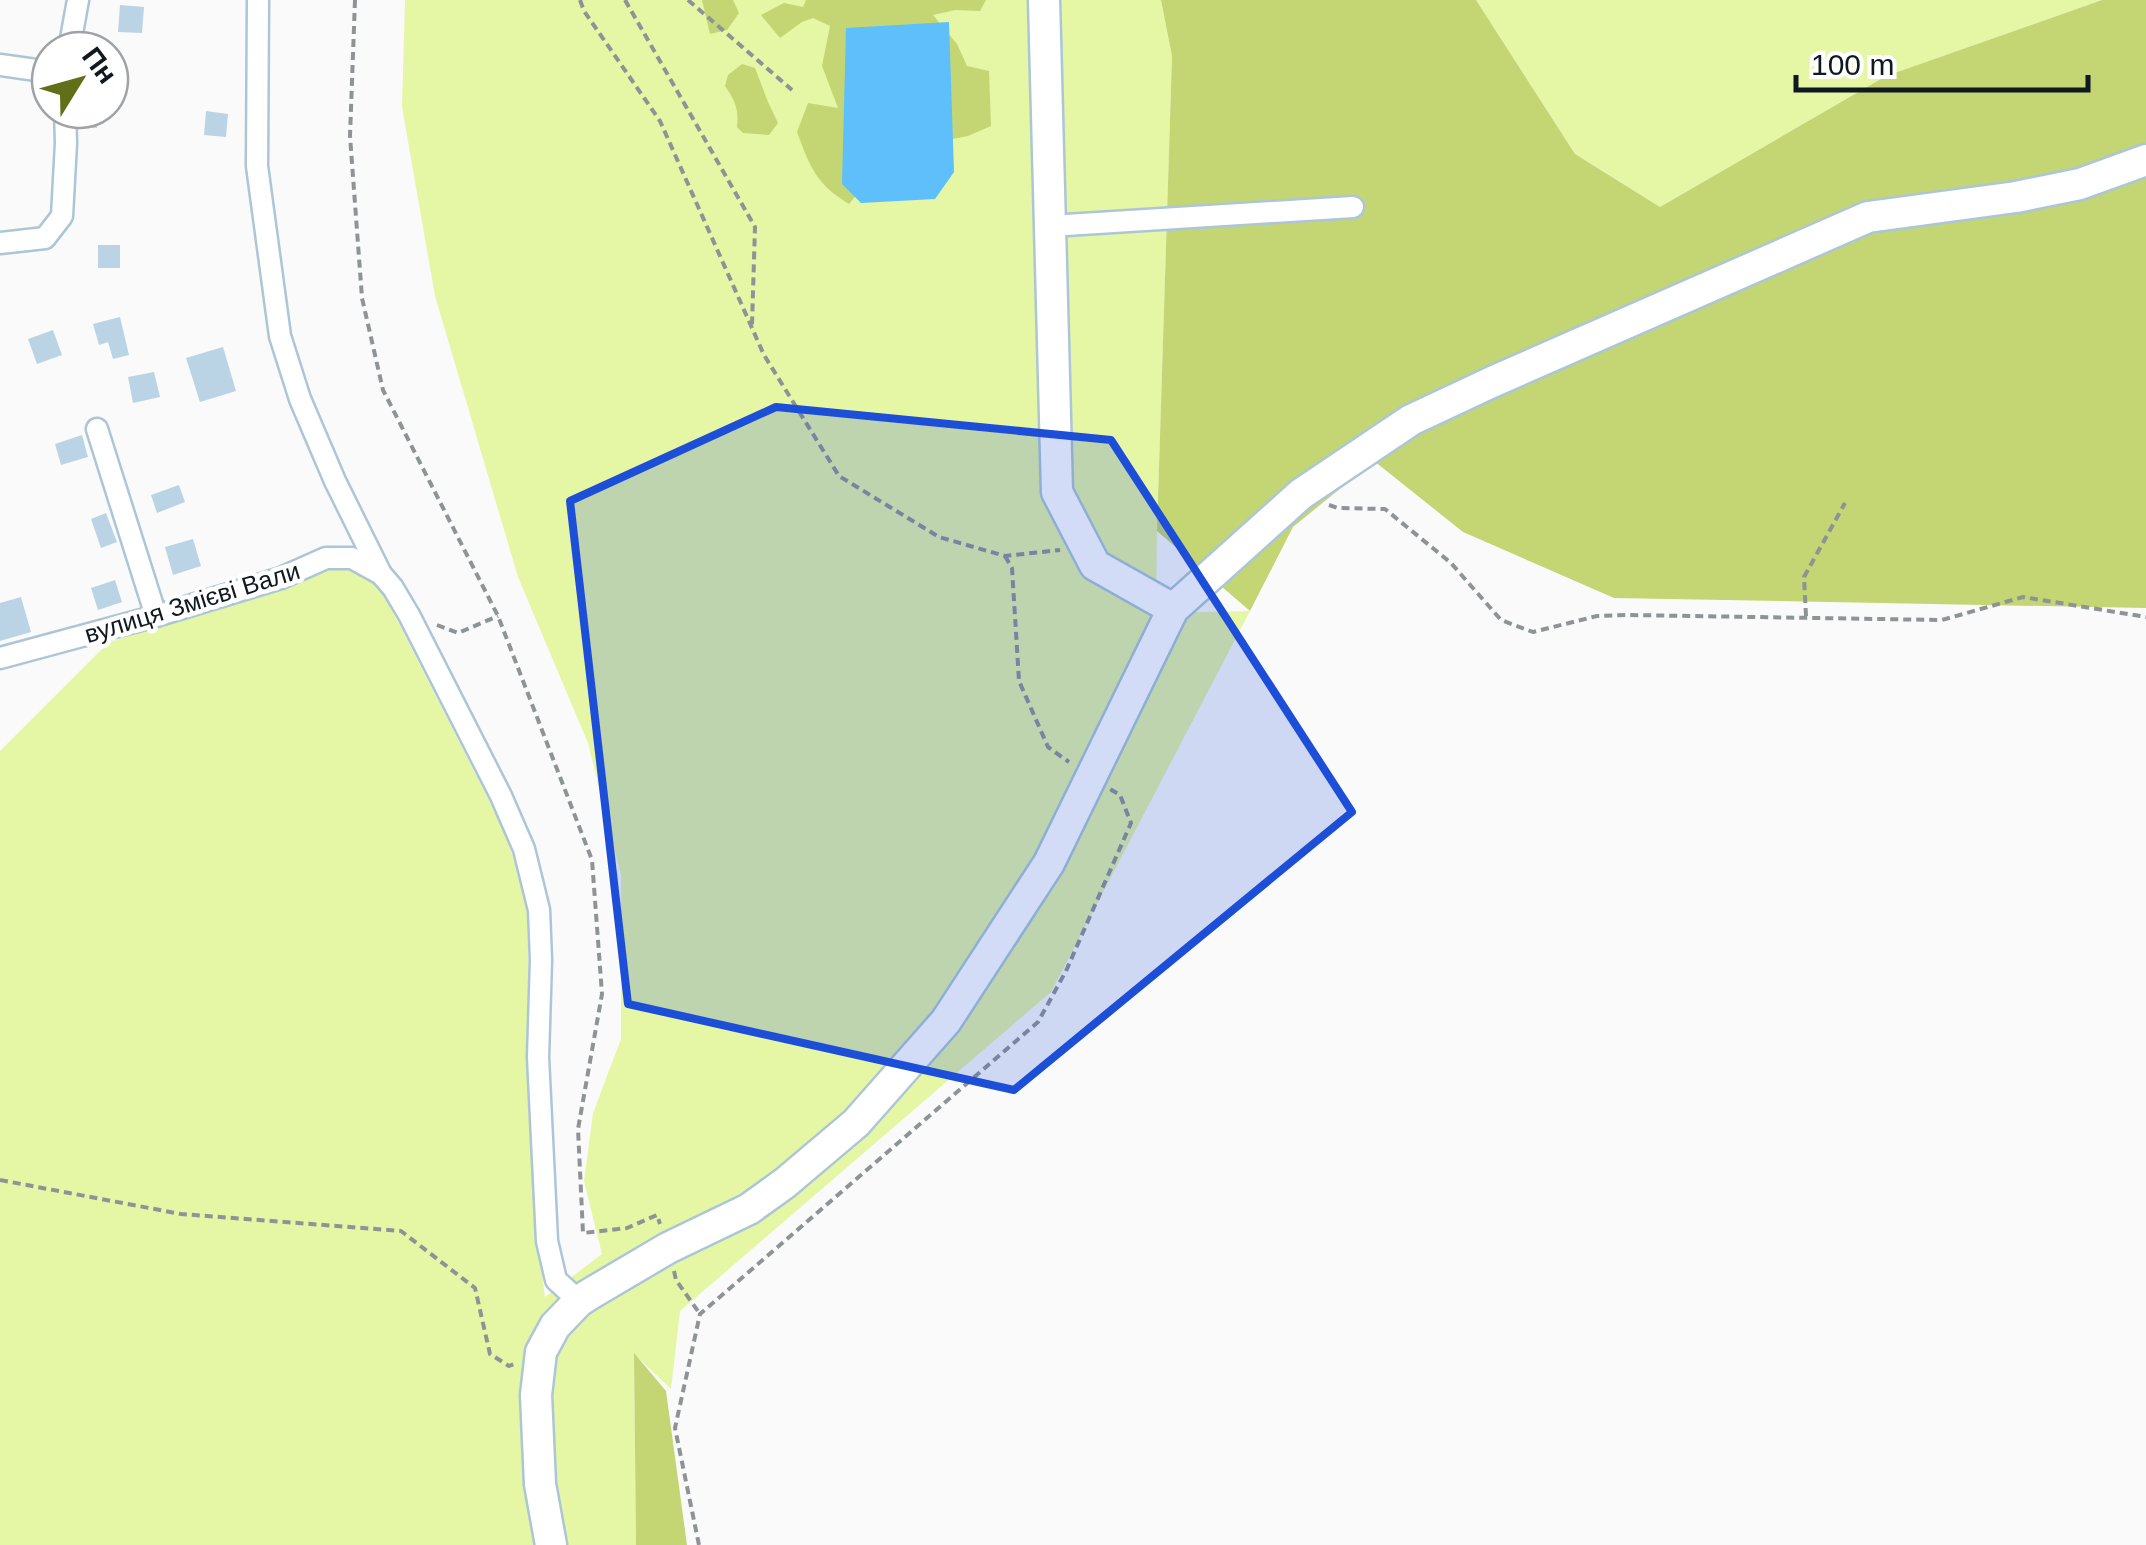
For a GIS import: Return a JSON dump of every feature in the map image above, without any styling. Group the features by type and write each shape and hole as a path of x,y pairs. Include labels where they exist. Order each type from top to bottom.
{"street":[{"path":"73,30 78,0"},
{"path":"258,0 257,166 280,336 300,399 334,481 381,574 408,615 524,848 539,910 538,1057 547,1241 556,1280 579,1301"},
{"path":"1044,0 1056,492 1095,565 1173,608"},
{"path":"0,65 30,69"},
{"path":"0,244 45,238 62,216 66,130"},
{"path":"551,1545 540,1484 536,1395 541,1352 555,1326 579,1301 668,1248 749,1209 785,1184 856,1123 946,1021 1050,863 1173,608 1301,494 1411,420 1868,218 2016,198 2080,184 2146,160"},
{"path":"1050,226 1353,207"},
{"path":"98,429 156,616"},
{"name":"вулиця Змієві Вали","path":"0,658 281,578 326,558 352,558 381,574"}],"path":[{"path":"355,0 350,136 362,298 383,390 498,616 592,860 602,994 578,1129 583,1234 626,1228 657,1215 676,1280 700,1314"},
{"path":"580,0 660,121 764,355 838,476 939,537 1005,556 1084,545"},
{"path":"625,0 755,227 752,328"},
{"path":"688,0 792,90"},
{"path":"1301,494 1338,508 1385,509 1451,563 1500,620 1533,632 1597,616 1942,620 2024,597 2146,617"},
{"path":"1806,616 1804,577 1844,503"},
{"path":"408,615 458,633 498,616"},
{"path":"0,1180 181,1214 402,1231 475,1288 490,1354 510,1366 541,1352"}],"highlighted area":[{"path":"776,407 1111,440 1352,812 1014,1090 628,1004 570,501"}],"green space":[{"path":"405,0 1161,0 1172,56 1156,613 1250,611 1051,992 680,1311 671,1389 634,1354 636,1545 0,1545 0,751 108,643 339,567 374,575 500,822 526,891 534,1216 545,1297 602,1254 584,1181 593,1113 621,1039 621,875 588,743 518,577 435,296 402,107"},
{"path":"702,0 733,0 739,13 727,30 710,34"},
{"path":"806,0 986,0 980,11 955,10 933,15 957,44 967,66 989,71 991,126 968,136 937,142 874,174 849,204 838,197 816,174 797,132 808,103 838,108 822,66 830,26 813,18 780,38 761,15 784,3 803,7"},
{"path":"1161,0 1476,0 1575,154 1660,207 1886,76 2102,0 2146,0 2146,608 1614,598 1463,532 1374,461 1293,527 1250,611 1157,531 1172,56"},
{"path":"1476,0 2102,0 1886,76 1660,207 1575,154"},
{"path":"742,64 755,68 778,123 769,135 743,133 737,127 736,105 725,86 728,75"},
{"path":"634,1353 666,1391 687,1545 636,1545"}],"water":[{"path":"949,22 954,172 935,199 861,203 842,184 846,28"}],"building":[{"path":"120,5 144,7 142,33 118,30"},
{"path":"206,111 228,114 226,137 204,135"},
{"path":"98,245 120,245 120,268 98,268"},
{"path":"120,317 129,355 113,359 108,342 99,345 93,324"},
{"path":"53,330 62,355 37,364 28,339"},
{"path":"223,347 236,391 200,402 186,358"},
{"path":"154,372 160,397 133,403 128,377"},
{"path":"82,435 88,457 61,465 55,444"},
{"path":"179,485 185,502 157,513 151,495"},
{"path":"106,513 117,542 101,548 91,519"},
{"path":"193,539 201,566 173,575 165,547"},
{"path":"115,580 122,602 98,610 91,588"},
{"path":"21,597 31,632 0,641 0,603"}]}
